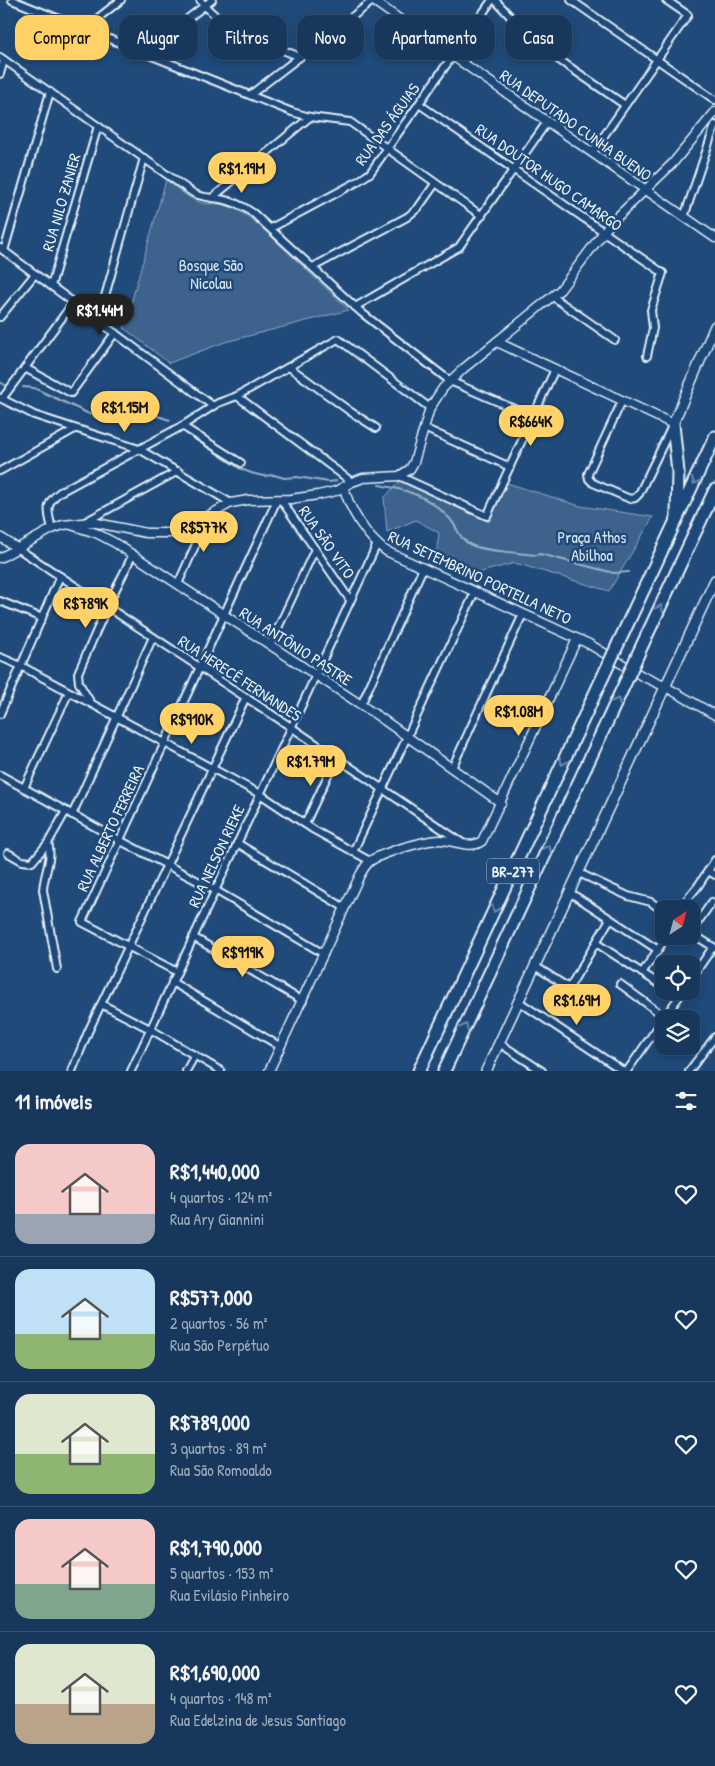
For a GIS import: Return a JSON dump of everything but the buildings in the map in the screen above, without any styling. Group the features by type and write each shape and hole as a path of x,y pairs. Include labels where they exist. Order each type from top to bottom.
{"highway":[{"path":"672,424 678,483 676,521"},
{"name":"BR-277","path":"419,1071 715,437"},
{"name":"BR-277","path":"444,1071 715,490"}],"main road":[{"path":"672,424 715,326"},
{"path":"486,1071 715,580"}],"street":[{"path":"12,0 49,15"},
{"path":"26,6 33,0"},
{"path":"102,15 121,0"},
{"path":"188,15 202,3 212,0"},
{"path":"354,15 373,0"},
{"name":"RUA DEPUTADO CUNHA BUENO","path":"373,0 394,15"},
{"path":"493,0 549,53 625,105"},
{"name":"RUA DAS ÁGUIAS","path":"482,15 493,0"},
{"path":"571,0 715,100"},
{"path":"592,153 688,15 666,0"},
{"path":"202,3 217,18 233,28 297,56"},
{"path":"0,74 2,58 197,195 228,200 244,206 271,228 355,307 450,381 532,417"},
{"path":"250,95 297,59"},
{"path":"163,60 292,112 310,117 350,122 482,216"},
{"name":"RUA DAS ÁGUIAS","path":"271,228 364,178 375,167 449,60"},
{"name":"RUA DEPUTADO CUNHA BUENO","path":"458,60 715,238"},
{"path":"50,92 2,250 213,406"},
{"name":"RUA DOUTOR HUGO CAMARGO","path":"419,104 663,273 651,310 653,328 647,356"},
{"path":"399,476 410,469 414,462 430,408 450,381 553,297 572,276 614,219 673,162 715,112"},
{"path":"212,198 310,117"},
{"path":"355,307 455,251 462,244 548,122"},
{"path":"684,217 715,125"},
{"name":"RUA NILO ZANIER","path":"51,286 98,126"},
{"path":"98,321 144,158"},
{"path":"313,267 406,217 418,208 435,184"},
{"path":"0,317 35,274"},
{"path":"553,297 615,340"},
{"path":"73,302 1,399 26,412 139,448 231,503"},
{"path":"25,368 71,393 114,333"},
{"path":"52,529 48,506 54,497 67,488 182,426 213,406 237,396 338,339 430,408"},
{"path":"497,342 672,424 638,494 635,498 630,499 593,483 589,480 588,474 622,401"},
{"path":"289,367 376,428"},
{"path":"0,558 52,529 69,524 85,522 146,533 164,534 186,528 231,503 318,495 344,487 363,478 399,476 488,516 554,369"},
{"path":"237,396 352,482"},
{"path":"182,426 241,463"},
{"path":"424,428 510,466"},
{"path":"0,471 75,429"},
{"path":"85,522 178,471"},
{"name":"RUA SETEMBRINO PORTELLA NETO","path":"344,487 346,497 353,511 377,544 391,554 596,647 650,681 666,687 715,716"},
{"name":"RUA SÃO VITO","path":"279,500 350,600"},
{"name":"RUA ALBERTO FERREIRA","path":"128,946 82,922 199,667 279,500"},
{"path":"178,584 210,514"},
{"name":"RUA ANTÔNIO PASTRE","path":"69,524 96,533 133,554 360,704 501,803"},
{"name":"RUA HERECÊ FERNANDES","path":"0,537 246,697 464,844"},
{"name":"RUA NELSON RIEKE","path":"130,1071 377,544"},
{"path":"270,645 315,549"},
{"path":"92,704 79,683 78,673 133,554"},
{"path":"360,704 423,568"},
{"path":"0,714 60,576"},
{"path":"353,852 475,592"},
{"path":"0,601 42,618"},
{"path":"452,768 523,614"},
{"path":"8,853 22,861 32,862 69,813 117,717 153,638"},
{"path":"269,1071 360,875 370,861 430,842 443,840 475,845 482,841 577,638"},
{"path":"0,657 21,666 260,794 305,824 370,861"},
{"path":"24,788 69,692"},
{"path":"72,1071 101,1004 246,697"},
{"path":"305,824 336,758"},
{"path":"0,775 215,890 324,954"},
{"path":"237,842 345,908"},
{"path":"48,843 50,856 44,877 43,890 56,969"},
{"path":"686,900 715,860"},
{"path":"708,871 715,875"},
{"path":"579,872 625,895 650,902 655,906"},
{"path":"569,892 658,950"},
{"path":"700,919 712,902"},
{"path":"568,988 610,918"},
{"path":"193,937 303,1001"},
{"path":"700,938 714,947 700,966"},
{"path":"596,943 655,981"},
{"path":"642,973 661,945"},
{"path":"128,946 177,972"},
{"path":"534,966 600,1008"},
{"path":"172,982 281,1047"},
{"path":"620,984 655,1010"},
{"path":"518,1001 623,1071"},
{"path":"101,1004 150,1028 221,1071"},
{"path":"627,1071 655,1031"},
{"path":"689,1071 715,1037"},
{"path":"499,1043 542,1071"},
{"path":"186,1071 195,1055"}],"green space":[{"name":"Bosque São Nicolau","path":"166,180 195,200 230,207 249,217 349,310 225,342 169,363 124,328"},
{"name":"Praça Athos Abilhoa","path":"400,481 489,522 507,483 580,506 653,517 609,591 515,563 470,575 436,556 439,533 416,520 387,532 384,498"}],"waterway":[{"path":"0,382 5,385"},
{"path":"23,387 34,388 102,420 123,410 135,410 170,420"},
{"path":"187,434 239,468 251,473 284,478 297,477 329,482 336,481"},
{"path":"379,485 399,489 426,499 453,522 461,537 471,545 502,552 540,554 614,573 629,572"}]}
